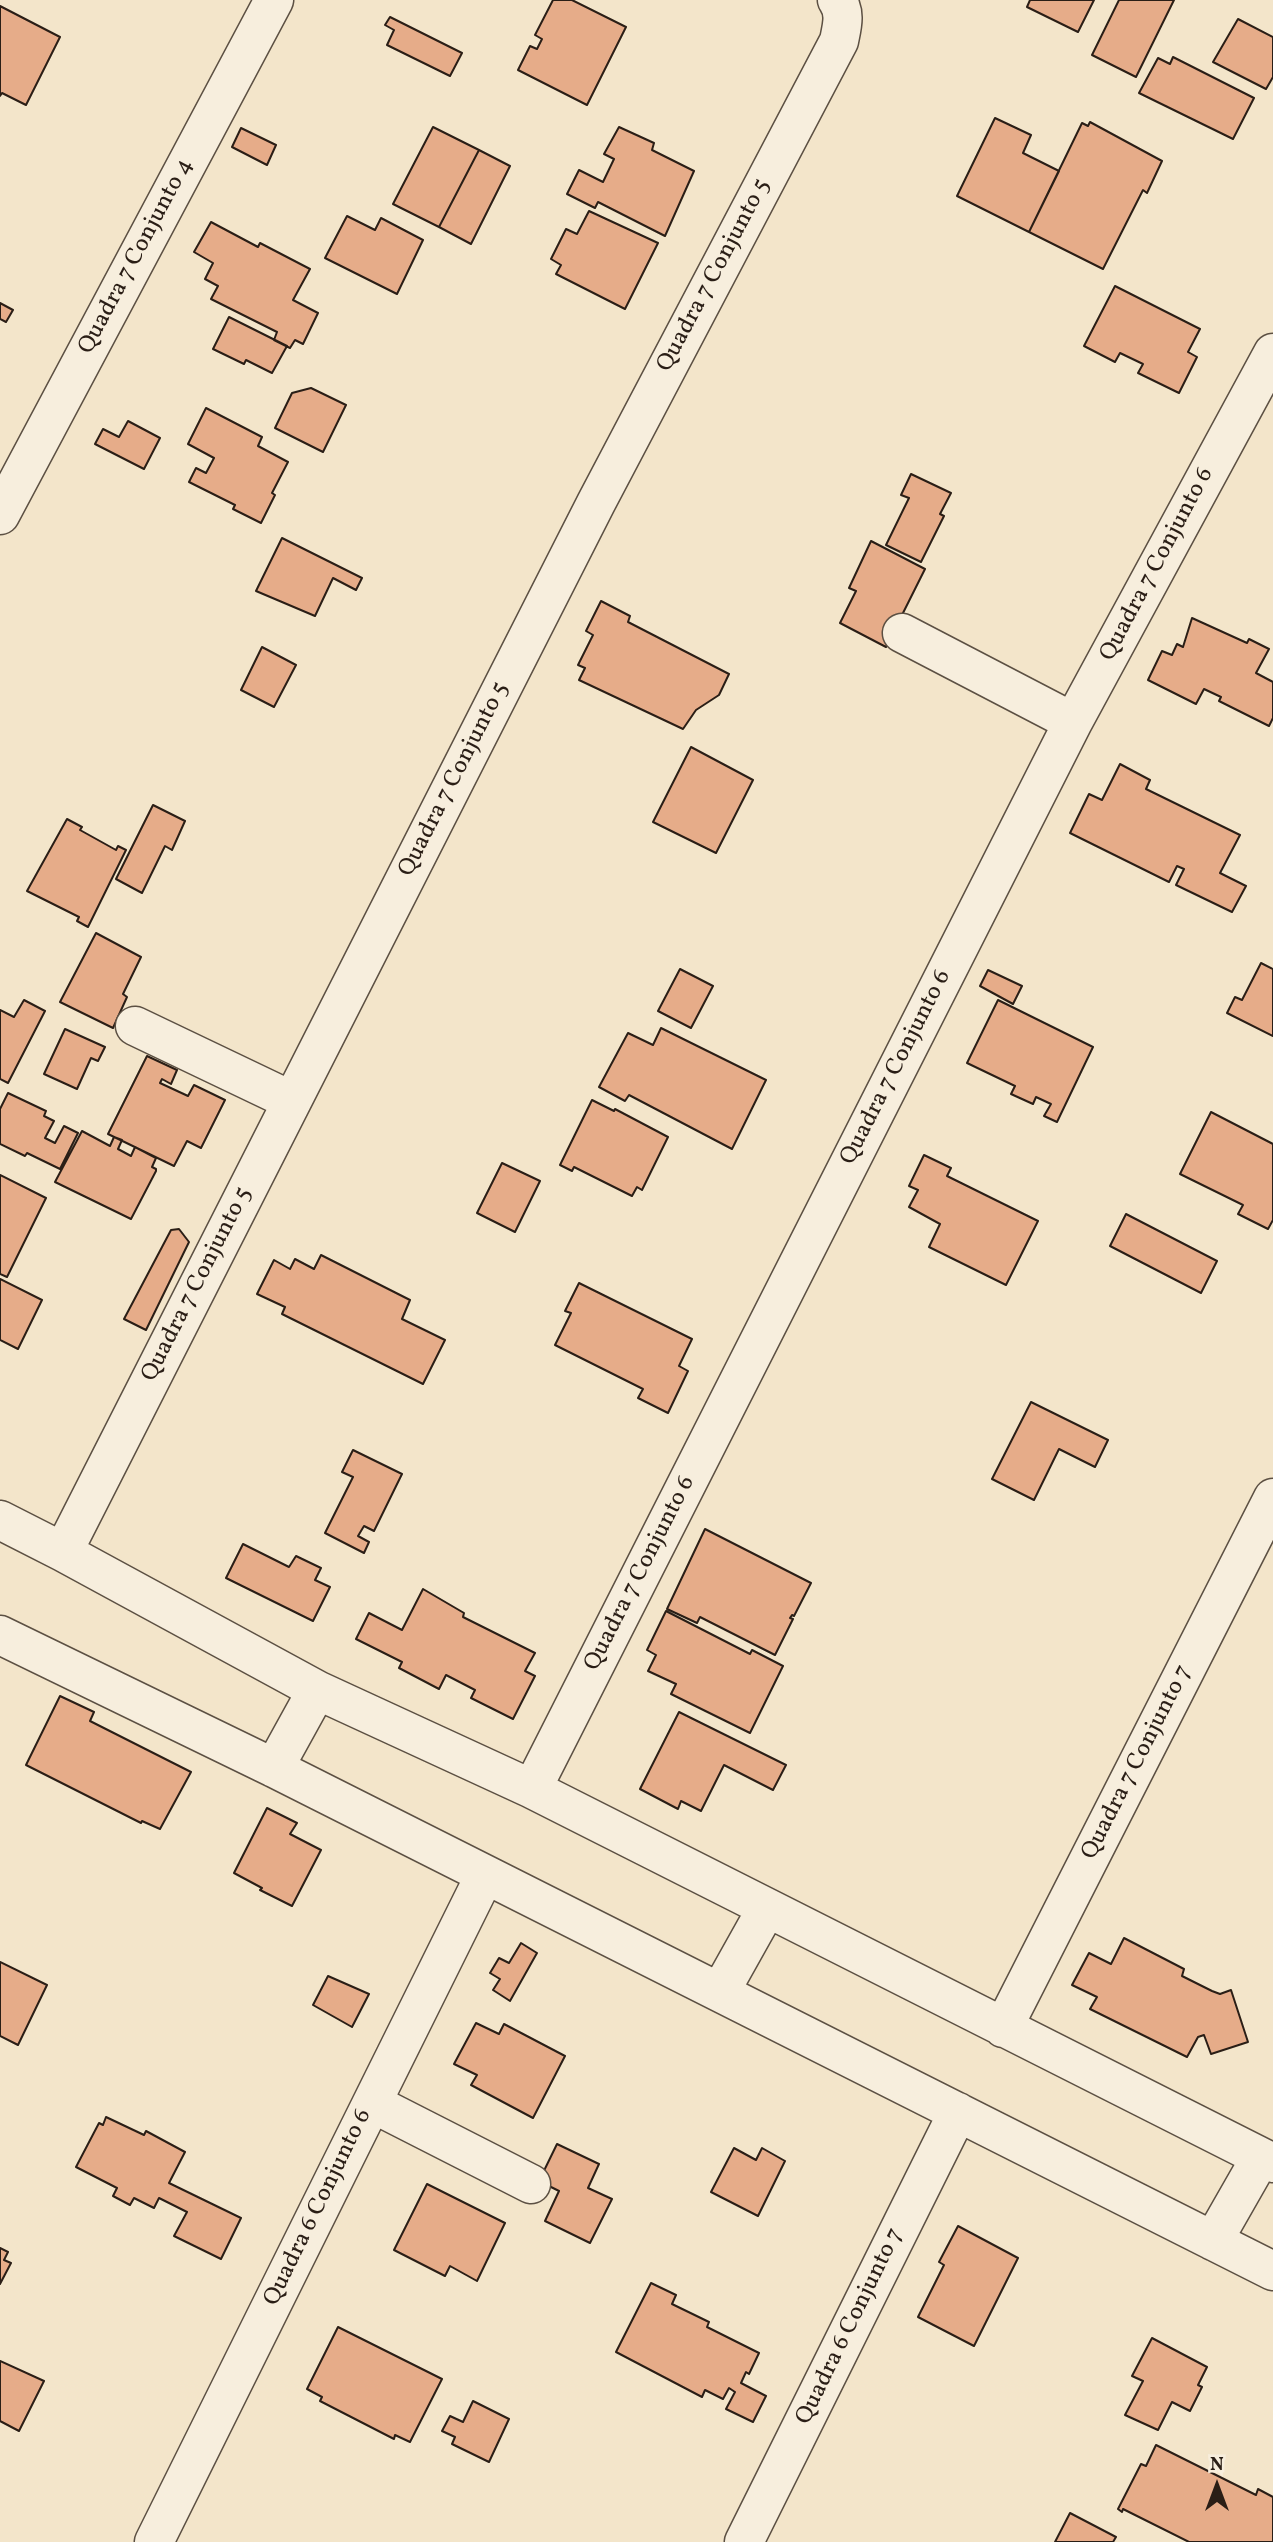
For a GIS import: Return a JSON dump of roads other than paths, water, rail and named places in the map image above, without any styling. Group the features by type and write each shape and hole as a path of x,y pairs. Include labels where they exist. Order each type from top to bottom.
{"street":[{"name":"Quadra 7 Conjunto 4","path":"0,515 274,0"},
{"name":"Quadra 7 Conjunto 5","path":"63,1552 596,503 839,41 842,24 839,4"},
{"name":"Quadra 7 Conjunto 6","path":"532,1789 1073,722 1273,353"},
{"path":"902,633 1073,722"},
{"path":"135,1026 292,1101"},
{"name":"Quadra 7 Conjunto 7","path":"1003,2028 1273,1498"},
{"path":"0,1520 317,1690 532,1789 1267,2160 1213,2241"},
{"path":"4,1648 274,1768 1273,2271"},
{"path":"274,1768 317,1690"},
{"name":"Quadra 6 Conjunto 6","path":"154,2542 485,1875"},
{"path":"720,1992 767,1908"},
{"path":"372,2103 531,2184"},
{"name":"Quadra 6 Conjunto 7","path":"744,2542 958,2112"}]}
